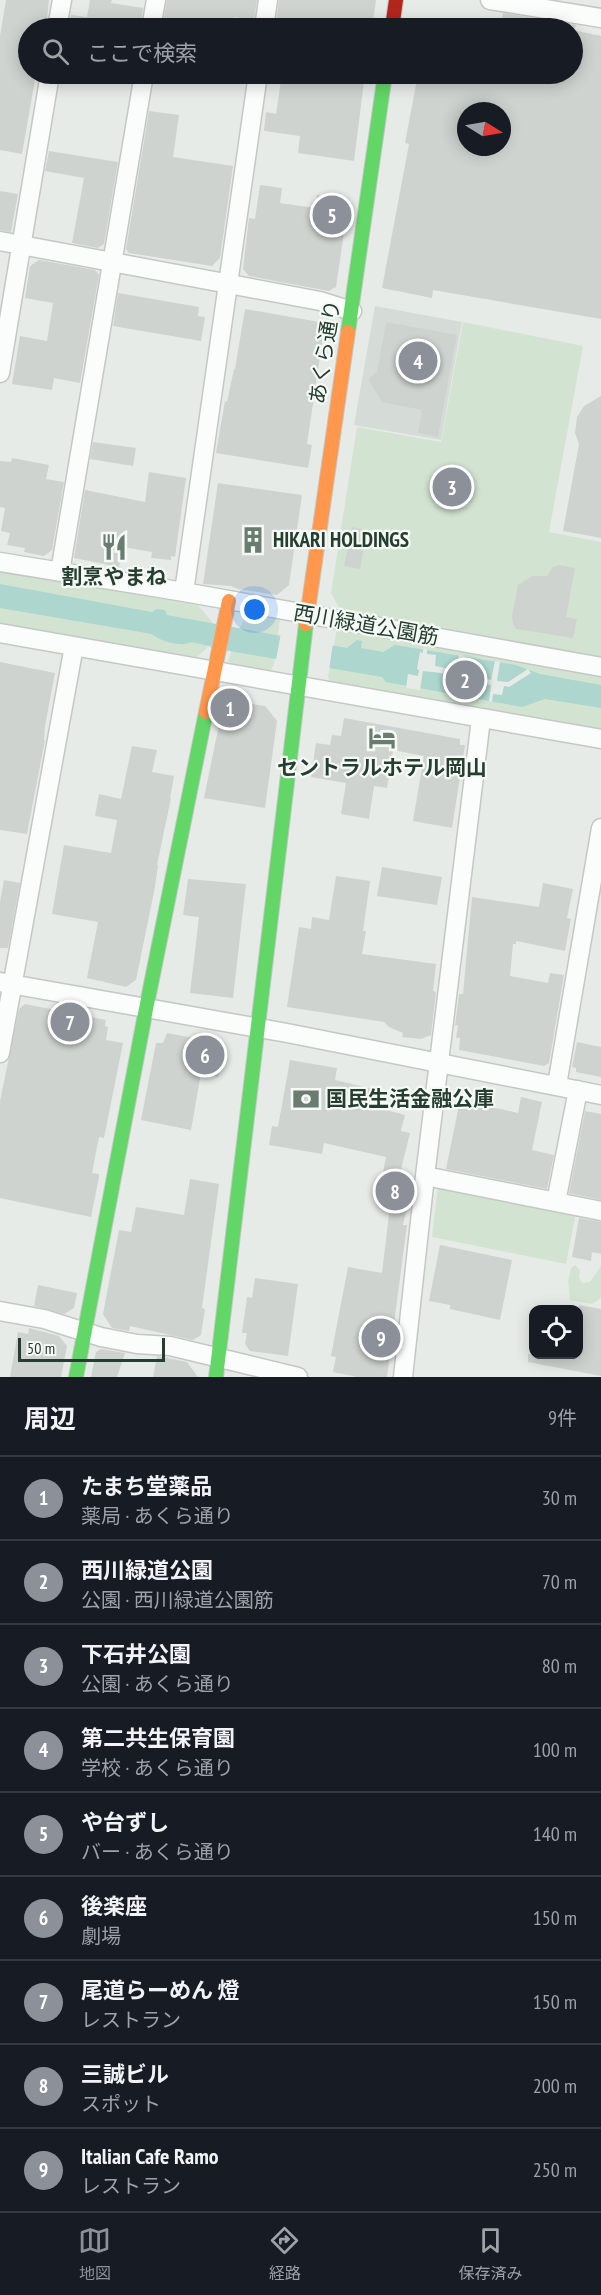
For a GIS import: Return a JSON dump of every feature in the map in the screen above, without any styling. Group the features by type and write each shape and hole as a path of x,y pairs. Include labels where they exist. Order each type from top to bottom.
{"street":[{"path":"59,18 62,0"},
{"path":"153,18 156,0"},
{"path":"265,18 268,0"},
{"path":"393,18 396,0"},
{"path":"490,0 601,18"},
{"path":"0,373 48,84"},
{"path":"60,572 142,84"},
{"path":"184,592 257,84"},
{"name":"あくら通り","path":"216,1377 308,614 385,84"},
{"path":"0,241 320,300 352,311"},
{"name":"西川緑道公園筋","path":"0,562 184,592 601,667"},
{"path":"76,1377 146,1009 228,601"},
{"path":"0,633 601,739"},
{"path":"0,1053 7,984 74,646"},
{"path":"403,1377 438,1064 482,719"},
{"path":"557,1085 601,828"},
{"path":"7,984 258,1028 601,1095"},
{"path":"556,1202 578,1090"},
{"path":"425,1176 601,1211"},
{"path":"0,1311 137,1344 170,1346 298,1377"}],"shaded area":[{"path":"375,306 462,322 441,440 354,425"}],"green space":[{"path":"463,322 583,346 549,532 601,542 601,657 341,611 331,593 357,427 441,442"},
{"path":"0,570 198,605 212,622 207,648 196,658 0,623"},
{"path":"248,614 280,619 274,663 270,673 233,666 228,661 239,629"},
{"path":"337,628 601,675 601,730 330,683 328,676"},
{"path":"438,1185 576,1212 566,1264 432,1237"},
{"path":"575,1265 580,1270 579,1277 582,1283 590,1282 601,1266 601,1298 592,1304 570,1300 568,1280 571,1268"}],"water":[{"path":"0,584 152,612 157,609 165,610 167,615 347,648 357,640 362,641 361,648 383,652 395,645 516,665 540,674 601,685 601,708 545,699 522,707 386,682 382,677 229,651 192,642 171,643 152,634 0,608"}],"pier":[{"path":"281,633 333,643 329,670 276,660"},
{"path":"423,648 427,649 427,654 436,655 435,666 450,669 451,664 457,664 459,655 465,656 463,665 468,666 467,675 491,680 495,661 500,662 497,681 508,682 528,669 531,673 509,687 504,686 502,695 493,694 492,702 489,701 491,685 471,681 469,693 458,691 457,696 452,695 455,680 448,678 449,674 423,671 420,690 406,688 408,674 418,676 420,652 423,653"}],"building":[{"path":"6,0 49,0 47,18 18,18 18,84 34,84 22,154 0,150 0,36"},
{"path":"90,0 112,0 111,3 143,8 142,18 70,18 71,15 87,17"},
{"path":"167,0 257,0 254,18 164,18"},
{"path":"279,0 376,0 373,18 277,18"},
{"path":"503,13 533,18 502,18"},
{"path":"583,32 601,36 601,319 433,290 432,298 382,288 409,144 405,143 416,84 583,84"},
{"path":"280,84 364,84 354,161 298,153 300,136 264,131 266,112 276,114"},
{"path":"149,111 179,115 173,157 233,166 220,258 212,266 129,253 126,249"},
{"path":"49,151 118,162 104,244 98,248 72,243 84,178 45,171"},
{"path":"260,185 282,188 280,203 315,208 317,195 349,199 336,287 329,291 249,276 243,269 249,218 255,219"},
{"path":"0,191 18,194 11,232 0,230"},
{"path":"39,260 95,270 99,275 80,383 54,378 52,390 12,384 20,336 47,341 53,303 25,298 30,266"},
{"path":"118,293 199,307 198,316 205,317 201,341 113,326"},
{"path":"245,309 325,323 307,444 312,445 308,468 216,453 225,401 227,402 235,369"},
{"path":"386,322 457,335 438,437 418,433 422,410 382,402 368,379 377,372"},
{"path":"601,396 601,538 563,531 579,444 575,433 577,417 584,406"},
{"path":"93,442 136,448 133,466 90,459"},
{"path":"12,458 49,465 46,479 64,482 52,550 44,556 24,552 25,548 7,545 10,533 1,531 5,508 0,507 0,461 11,462"},
{"path":"149,472 186,478 175,557 171,556 171,560 151,558 152,552 123,547 119,567 74,558 85,490 145,502"},
{"name":"HIKARI HOLDINGS","path":"218,483 302,495 289,585 277,595 231,586 203,584"},
{"path":"352,527 367,530 360,569 344,566"},
{"path":"560,565 575,568 566,617 577,619 573,638 516,629 512,616 518,585 532,576 547,576 553,567"},
{"path":"0,662 55,673 27,834 0,830"},
{"path":"229,696 241,698 240,702 265,706 277,721 265,808 204,798 224,700"},
{"path":"344,718 460,739 460,745 465,745 452,828 413,821 424,756 393,750 387,788 374,786 369,819 341,814 346,783 311,777 316,743 330,745 332,735 341,736"},
{"path":"132,746 157,750 152,772 174,776 136,980 126,987 87,978 98,922 52,914 64,845 111,853 117,820 95,816 99,794 121,799"},
{"path":"382,867 442,877 437,905 377,896"},
{"path":"336,876 370,881 362,954 436,964 433,991 436,992 431,1035 421,1039 402,1037 403,1033 389,1027 384,1022 287,1007 299,927 311,929 312,917 329,920"},
{"path":"188,879 246,884 233,998 190,993 199,917 183,915"},
{"path":"4,880 20,883 8,948 0,948 0,902"},
{"path":"543,883 573,889 567,918 571,919 565,951 516,941 516,944 513,944 510,976 548,983 550,973 564,975 549,1063 544,1066 459,1050 460,1038 456,1038 458,1025 455,1026 459,994 463,994 472,897 539,907"},
{"path":"25,1004 106,1020 105,1026 108,1027 106,1040 123,1043 104,1138 99,1137 92,1173 99,1174 99,1177 91,1217 0,1198 0,1101 19,1009"},
{"path":"167,1033 225,1044 218,1077 201,1073 191,1130 141,1120 156,1043 163,1043"},
{"path":"577,1042 601,1047 601,1077 576,1072 576,1068 572,1067"},
{"path":"290,1060 337,1068 335,1080 390,1093 386,1110 405,1115 401,1131 410,1133 399,1177 413,1179 403,1225 407,1225 387,1377 357,1377 333,1372 336,1357 331,1356 348,1267 382,1273 390,1206 377,1204 386,1157 324,1143 322,1154 269,1145 272,1126 278,1127"},
{"path":"521,1097 542,1102 532,1150 554,1155 547,1189 446,1169 460,1100 518,1113"},
{"path":"585,1111 601,1114 601,1200 569,1193"},
{"path":"190,1179 219,1184 202,1308 205,1309 201,1335 193,1340 130,1326 129,1331 112,1328 103,1314 119,1230 131,1232 136,1207 184,1215"},
{"path":"579,1218 601,1222 601,1254 592,1252 591,1261 572,1257"},
{"path":"440,1245 512,1260 500,1320 450,1309 450,1305 429,1301"},
{"path":"255,1278 298,1284 288,1356 250,1351 245,1344 247,1333 242,1333 247,1297 252,1298"},
{"path":"38,1285 77,1293 74,1308 64,1314 34,1306"},
{"path":"583,1306 601,1309 601,1376 528,1362 528,1354 529,1359 583,1359"},
{"path":"29,1328 59,1336 67,1346 61,1377 10,1377 18,1332 28,1334"},
{"path":"101,1349 125,1353 117,1377 91,1377 96,1352"},
{"path":"157,1356 187,1362 198,1377 153,1377"}],"traffic: fast":[{"path":"348,332 384,84"},
{"path":"216,1377 306,624"},
{"path":"76,1377 146,1009 206,712"}],"traffic: slow":[{"path":"306,624 348,332"},
{"path":"206,712 229,601"}],"traffic: jam":[{"path":"393,18 396,0"}],"place":[{"name":"や台ずし","path":"332,215"},
{"name":"第二共生保育園","path":"418,361"},
{"name":"下石井公園","path":"452,487"},
{"name":"HIKARI HOLDINGS","path":"253,540"},
{"name":"割烹やまね","path":"114,547"},
{"name":"西川緑道公園","path":"465,680"},
{"name":"たまち堂薬品","path":"230,708"},
{"name":"セントラルホテル岡山","path":"382,738"},
{"name":"尾道らーめん 燈","path":"70,1022"},
{"name":"後楽座","path":"205,1055"},
{"name":"国民生活金融公庫","path":"306,1099"},
{"name":"三誠ビル","path":"395,1191"},
{"name":"Italian Cafe Ramo","path":"381,1338"}]}
